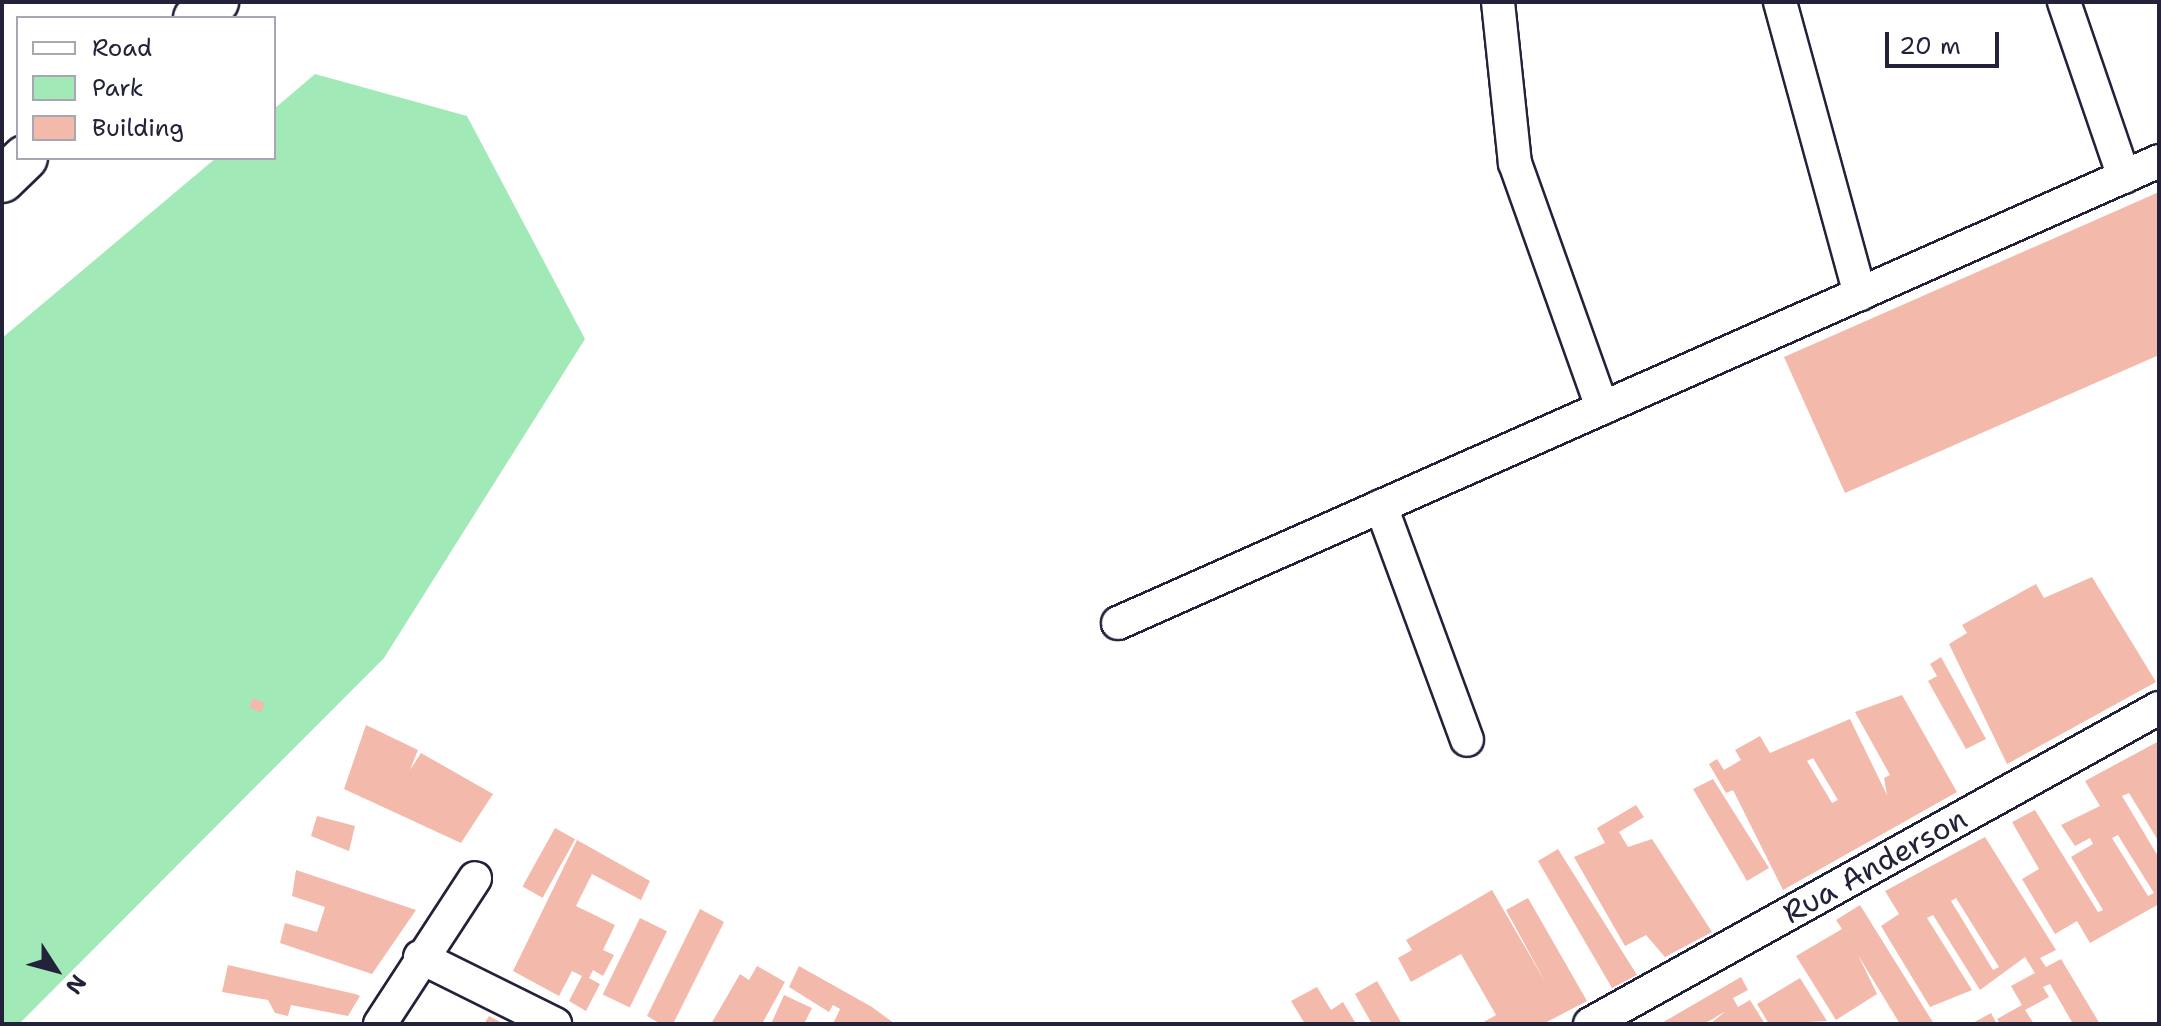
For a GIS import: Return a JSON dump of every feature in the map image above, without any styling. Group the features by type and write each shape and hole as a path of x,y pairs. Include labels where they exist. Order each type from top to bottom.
{"highway":[{"path":"198,16 216,2"},
{"path":"2,180 23,160"}],"street":[{"path":"1498,2 1515,163 1602,408"},
{"path":"1780,2 1860,294"},
{"path":"2064,2 2124,177"},
{"path":"1118,623 2159,161"},
{"path":"1381,506 1467,740"},
{"name":"Rua Anderson","path":"1590,1024 2159,708"},
{"path":"380,1024 420,957 475,878"},
{"path":"420,957 555,1024"}],"green space":[{"path":"315,74 467,116 585,339 384,658 19,1024 2,1024 2,338 214,160 276,160 276,107"}],"building":[{"path":"2159,192 2159,355 1845,493 1784,357"},
{"path":"2092,577 2156,682 2007,764 1949,644 1967,633 1962,625 2036,584 2044,598"},
{"path":"1941,657 1986,739 1966,749 1928,681 1937,676 1930,664"},
{"path":"1902,695 1957,792 1783,890 1733,790 1726,793 1709,764 1717,759 1724,770 1741,760 1735,750 1760,736 1770,753 1850,719 1887,795 1884,778 1890,775 1855,712","holes":["1813,758 1838,800 1832,803 1807,761"]},
{"path":"253,698 265,703 261,712 249,707"},
{"path":"366,725 418,750 410,770 421,753 493,794 461,843 344,789"},
{"path":"2159,741 2159,842 2129,793 2122,796 2159,858 2159,904 2090,943 2077,921 2055,934 2022,879 2039,869 2012,822 2035,810 2098,912 2103,910 2071,857 2093,844 2090,838 2075,846 2061,825 2100,806 2085,781","holes":["2118,835 2154,893 2148,896 2112,838"]},
{"path":"1713,779 1769,868 1747,881 1693,789"},
{"path":"1636,805 1644,817 1619,832 1628,847 1652,839 1712,932 1665,957 1646,935 1625,946 1574,857 1605,843 1597,828"},
{"path":"317,816 355,826 349,851 311,836"},
{"path":"555,828 575,839 543,898 523,887"},
{"path":"1985,837 2056,950 2040,958 2046,967 2061,959 2100,1024 2073,1024 2050,984 2043,987 2049,997 2025,1010 2034,1024 2000,1024 1997,1019 2022,1005 2011,986 2035,973 2025,957 1980,990 1933,915 1927,918 1972,990 1930,1007 1881,926 1899,914 1885,891","holes":["1956,898 1999,967 1993,970 1951,901"]},
{"path":"577,840 650,881 641,900 592,874 576,906 615,925 603,950 614,955 603,976 593,970 589,978 600,984 586,1011 569,1001 582,976 572,971 559,996 513,971"},
{"path":"1558,849 1637,975 1612,988 1538,861"},
{"path":"296,870 416,910 372,974 280,943 285,923 317,932 325,907 292,896"},
{"path":"1492,890 1547,985 1506,910 1528,898 1587,1001 1543,1024 1480,1024 1496,1015 1461,954 1411,982 1398,958 1412,950 1406,940"},
{"path":"1860,905 1934,1024 1900,1024 1858,955 1877,994 1836,1020 1796,956 1842,929 1836,920"},
{"path":"700,909 724,922 673,1024 661,1024 647,1016"},
{"path":"640,918 667,931 630,1008 603,994"},
{"path":"228,965 360,996 348,1016 291,1005 288,1016 275,1013 268,1000 222,992"},
{"path":"757,966 785,982 762,1024 711,1024 740,974 749,980"},
{"path":"799,966 872,1007 895,1024 833,1024 840,1009 833,1005 829,1012 789,987"},
{"path":"1741,977 1748,990 1733,998 1738,1007 1750,1000 1765,1024 1710,1024 1726,1011 1704,1024 1660,1024"},
{"path":"1800,978 1827,1021 1769,1024 1757,1004"},
{"path":"1377,981 1402,1024 1372,1024 1355,994"},
{"path":"1317,987 1331,1010 1343,1002 1356,1024 1305,1024 1291,1001"},
{"path":"784,995 812,1008 804,1024 771,1024"},
{"path":"1991,1013 1997,1024 1971,1024"},
{"path":"489,1016 504,1024 484,1024"}]}
